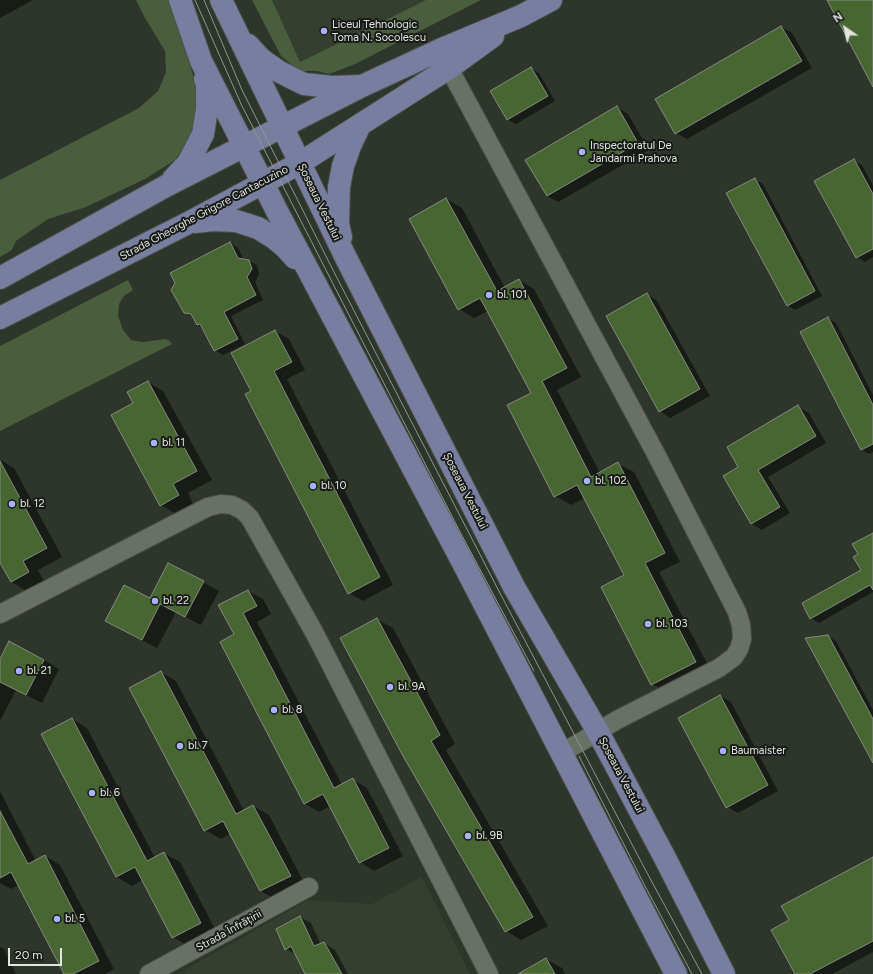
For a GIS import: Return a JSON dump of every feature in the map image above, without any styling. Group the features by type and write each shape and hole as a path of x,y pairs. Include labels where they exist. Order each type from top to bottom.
{"main road":[{"path":"166,186 188,163 203,134 207,109 207,84 180,0"},
{"name":"Șoseaua Vestului","path":"222,0 237,35 346,258 514,587 598,732 665,858 724,974"},
{"name":"Strada Gheorghe Grigore Cantacuzino","path":"0,278 166,186 362,86 442,49 521,16 551,0"},
{"name":"Strada Gheorghe Grigore Cantacuzino","path":"0,318 190,222 300,163 359,127 449,68 521,16"},
{"path":"237,35 261,59 278,71 304,84 332,87 362,86"},
{"path":"200,60 309,274 462,561 560,753 676,974"},
{"path":"346,258 338,223 339,187 345,159 359,127"},
{"path":"190,222 213,220 236,221 258,228 285,247 309,274"}],"street":[{"path":"449,68 652,447 736,612 741,625 742,639 739,649 734,657 719,668 560,753"},
{"path":"0,614 208,507 221,504 242,510 250,518 314,632 489,974"},
{"name":"Strada Înfrățirii","path":"149,974 308,887"}],"shaded area":[{"name":"Liceul Tehnologic Toma N. Socolescu","path":"272,0 426,0 300,62"},
{"path":"422,877 470,974 185,974 185,970 308,900 372,904"}],"green space":[{"path":"136,0 170,0 196,85 199,115 193,139 178,158 147,178 86,207 48,219 16,241 12,250 0,257 0,180 139,108 158,91 166,72 165,51"},
{"path":"252,0 272,0 300,62 426,0 481,0 353,65 329,74 317,71 299,71 281,56"},
{"path":"128,280 133,290 124,296 119,304 118,316 123,330 131,340 143,342 165,339 170,341 172,344 0,431 0,346"}],"building":[{"path":"827,0 873,0 873,87"},
{"path":"781,26 802,61 675,134 655,99"},
{"path":"531,67 548,96 507,120 490,91"},
{"name":"Inspectoratul De Jandarmi Prahova","path":"617,106 638,143 547,196 525,160"},
{"path":"854,159 873,194 873,249 856,258 814,181"},
{"path":"755,178 815,291 787,306 726,193"},
{"path":"446,198 497,291 519,279 567,368 542,381 591,477 618,462 665,553 645,563 696,662 651,685 601,587 624,575 577,485 554,497 507,405 531,393 480,298 458,310 409,219"},
{"path":"230,242 238,258 249,260 252,269 247,277 256,295 224,312 238,339 214,351 200,324 197,325 191,314 184,313 171,290 175,283 170,273"},
{"path":"647,293 700,389 659,412 606,316"},
{"path":"828,317 873,405 873,444 861,450 800,332"},
{"name":"bl. 10","path":"275,330 292,362 274,371 380,577 348,594 245,394 251,391 231,353"},
{"name":"bl. 11","path":"148,381 197,471 173,484 179,495 160,506 111,415 133,403 127,392"},
{"path":"798,405 816,436 758,470 780,507 751,524 723,476 738,467 727,447"},
{"name":"bl. 12","path":"0,461 47,548 23,561 29,572 11,582 0,563"},
{"path":"873,533 873,590 870,585 810,619 802,603 861,570 853,557 858,554 852,544"},
{"name":"bl. 22","path":"168,563 204,581 185,617 160,604 142,640 105,621 124,585 150,598"},
{"name":"bl. 8","path":"248,590 257,606 243,613 334,788 353,778 389,848 359,863 323,794 304,804 220,642 234,634 218,605"},
{"path":"377,618 440,735 431,741 533,917 505,932 403,756 340,638"},
{"path":"828,635 873,719 873,763 805,638"},
{"name":"bl. 21","path":"9,641 44,660 26,695 0,682 0,659"},
{"name":"bl. 7","path":"161,671 236,814 253,805 291,876 260,891 223,821 204,831 129,688"},
{"name":"Baumaister","path":"720,695 768,785 726,808 678,718"},
{"name":"bl. 6","path":"72,718 147,861 164,852 201,923 172,938 135,867 116,877 41,734"},
{"name":"bl. 5","path":"0,811 28,864 45,855 99,961 73,974 64,974 11,872 0,878"},
{"path":"873,857 873,941 810,974 795,974 771,930 789,920 781,906"},
{"path":"300,916 314,946 324,942 342,974 305,974 291,946 285,950 276,929"},
{"path":"546,958 555,974 518,974"}],"tram line":[{"path":"195,0 242,106 459,530 534,671"},
{"path":"204,0 242,90 336,276 501,595 646,871 702,974"},
{"path":"579,756 645,886 692,974"}],"place":[{"name":"Liceul Tehnologic Toma N. Socolescu","path":"324,31"},
{"name":"Inspectoratul De Jandarmi Prahova","path":"582,152"},
{"name":"bl. 101","path":"489,295"},
{"name":"bl. 11","path":"154,443"},
{"name":"bl. 102","path":"587,481"},
{"name":"bl. 10","path":"313,486"},
{"name":"bl. 12","path":"12,504"},
{"name":"bl. 22","path":"155,601"},
{"name":"bl. 103","path":"648,624"},
{"name":"bl. 21","path":"19,671"},
{"name":"bl. 9A","path":"390,687"},
{"name":"bl. 8","path":"274,710"},
{"name":"bl. 7","path":"180,746"},
{"name":"Baumaister","path":"723,751"},
{"name":"bl. 6","path":"92,793"},
{"name":"bl. 9B","path":"468,836"},
{"name":"bl. 5","path":"57,919"}]}
